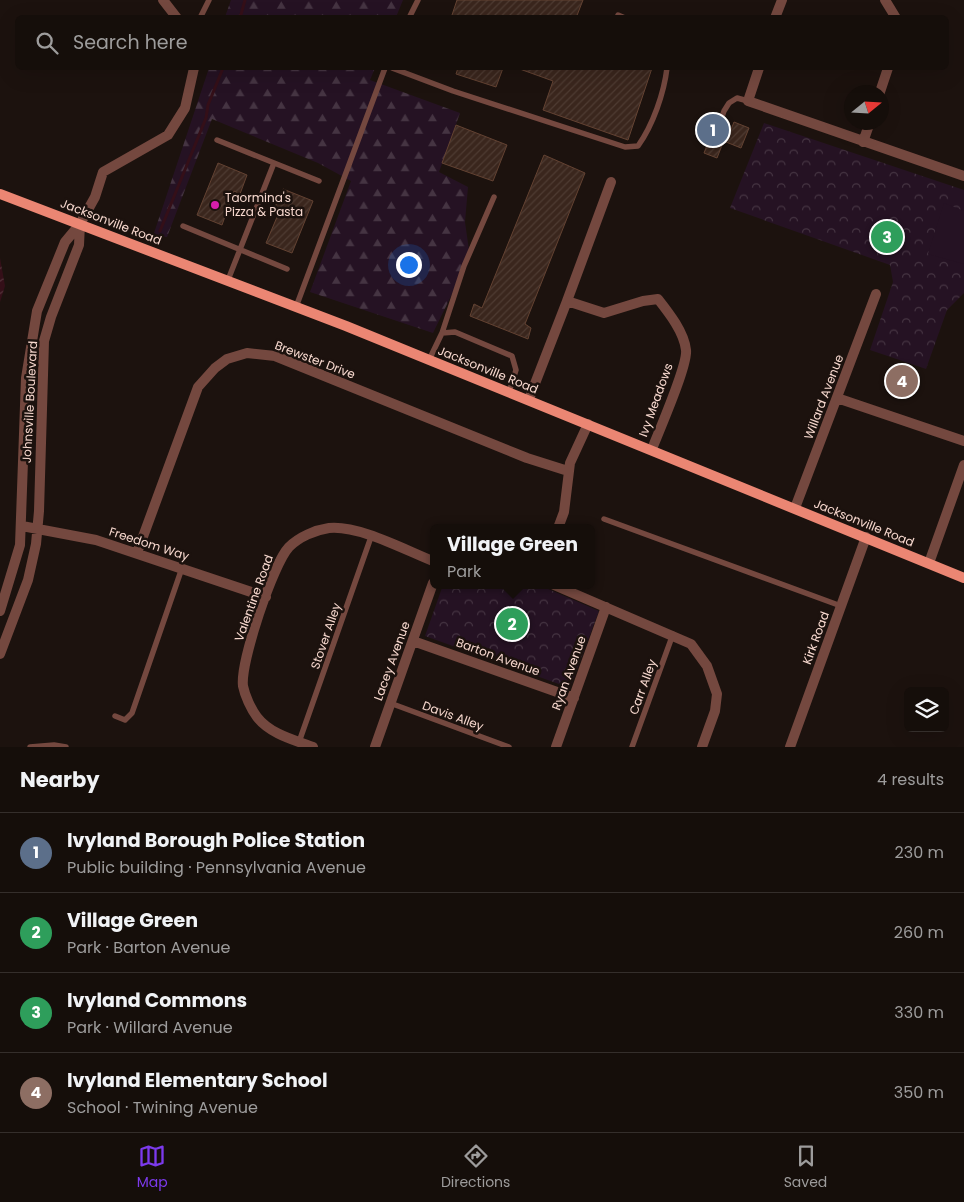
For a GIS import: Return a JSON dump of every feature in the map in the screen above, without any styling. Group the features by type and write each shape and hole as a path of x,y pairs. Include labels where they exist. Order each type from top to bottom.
{"main road":[{"name":"Jacksonville Road","path":"0,194 296,307 652,449 964,578"}],"street":[{"path":"163,0 175,15"},
{"path":"776,15 782,0"},
{"path":"885,0 894,15"},
{"path":"80,224 95,197 103,172 168,135 185,108 194,70"},
{"path":"758,70 748,101 964,176"},
{"path":"882,85 887,70"},
{"path":"863,142 867,130"},
{"path":"529,400 611,182"},
{"name":"Johnsville Boulevard","path":"0,612 12,576 22,526 26,378 37,311 64,242 80,224"},
{"name":"Johnsville Boulevard","path":"0,654 28,580 38,528 44,341 51,318 80,245 80,224"},
{"name":"Willard Avenue","path":"795,508 876,294"},
{"name":"Ivy Meadows","path":"567,301 604,313 643,301 658,299 674,321 686,350 681,371 652,449"},
{"name":"Brewster Drive","path":"137,553 198,387 221,363 247,353 275,356 527,458 568,471"},
{"path":"837,398 964,441"},
{"path":"560,524 564,512 568,471 588,424"},
{"path":"929,563 964,465"},
{"name":"Freedom Way","path":"22,526 96,540 266,597"},
{"name":"Valentine Road","path":"313,747 284,737 262,722 257,717 245,692 245,663 279,561 289,547 303,537 320,530 337,528 353,530 430,560"},
{"name":"Kirk Road","path":"790,747 866,537"},
{"name":"Lacey Avenue","path":"375,747 431,589"},
{"path":"563,589 673,634 691,644 698,651 707,666 714,684 717,701 702,747"},
{"name":"Ryan Avenue","path":"556,747 606,607"},
{"name":"Barton Avenue","path":"413,640 574,698"}],"lane":[{"path":"202,15 209,0"},
{"path":"410,15 418,0"},
{"path":"296,307 385,70"},
{"path":"397,70 454,91 625,147 638,146 647,134 666,78 667,70"},
{"path":"719,126 729,103 737,98 748,101"},
{"path":"218,140 319,182"},
{"path":"228,280 274,164"},
{"path":"429,360 442,333 464,266 494,197"},
{"path":"183,226 287,270"},
{"path":"442,333 456,332 512,356 516,370 509,392"},
{"path":"604,519 841,606"},
{"name":"Stover Alley","path":"299,742 372,537"},
{"path":"115,716 125,720 132,713 182,568"},
{"name":"Carr Alley","path":"632,747 673,634"},
{"name":"Davis Alley","path":"390,703 509,747"},
{"path":"30,747 54,745 66,747"}],"green space":[{"path":"231,0 403,0 397,15 226,15"},
{"path":"208,70 374,70 370,80 460,113 439,172 468,187 465,222 470,257 433,333 310,292 351,181 318,163 212,119 167,237 153,236"},
{"path":"764,123 964,190 964,293 947,310 926,369 870,350 893,282 890,265 730,208"},
{"path":"944,203 964,211 964,264 928,254"},
{"path":"442,589 548,589 599,611 570,688 425,636"}],"water":[{"path":"0,258 5,286 0,302"}],"building":[{"path":"457,0 583,0 577,15 452,15"},
{"path":"457,70 502,70 496,87 456,74"},
{"path":"523,70 651,70 628,140 543,110 553,81"},
{"path":"734,122 749,128 741,148 726,142"},
{"path":"456,125 507,145 493,181 442,163"},
{"path":"713,130 726,135 717,158 704,153"},
{"path":"544,155 585,173 525,324 531,328 528,339 470,316 474,304 482,308"},
{"name":"Taormina's Pizza & Pasta","path":"218,163 247,175 240,194 234,191 222,225 197,215"},
{"path":"283,189 313,201 292,253 266,243 280,210 275,207"}],"waterway":[{"path":"241,15 245,0"},
{"path":"160,231 206,118 208,105 222,70"}],"place":[{"name":"Ivyland Borough Police Station","path":"713,130"},
{"name":"Taormina's Pizza & Pasta","path":"215,205"},
{"name":"Ivyland Commons","path":"887,237"},
{"name":"Ivyland Elementary School","path":"902,381"},
{"name":"Village Green","path":"512,624"}]}
